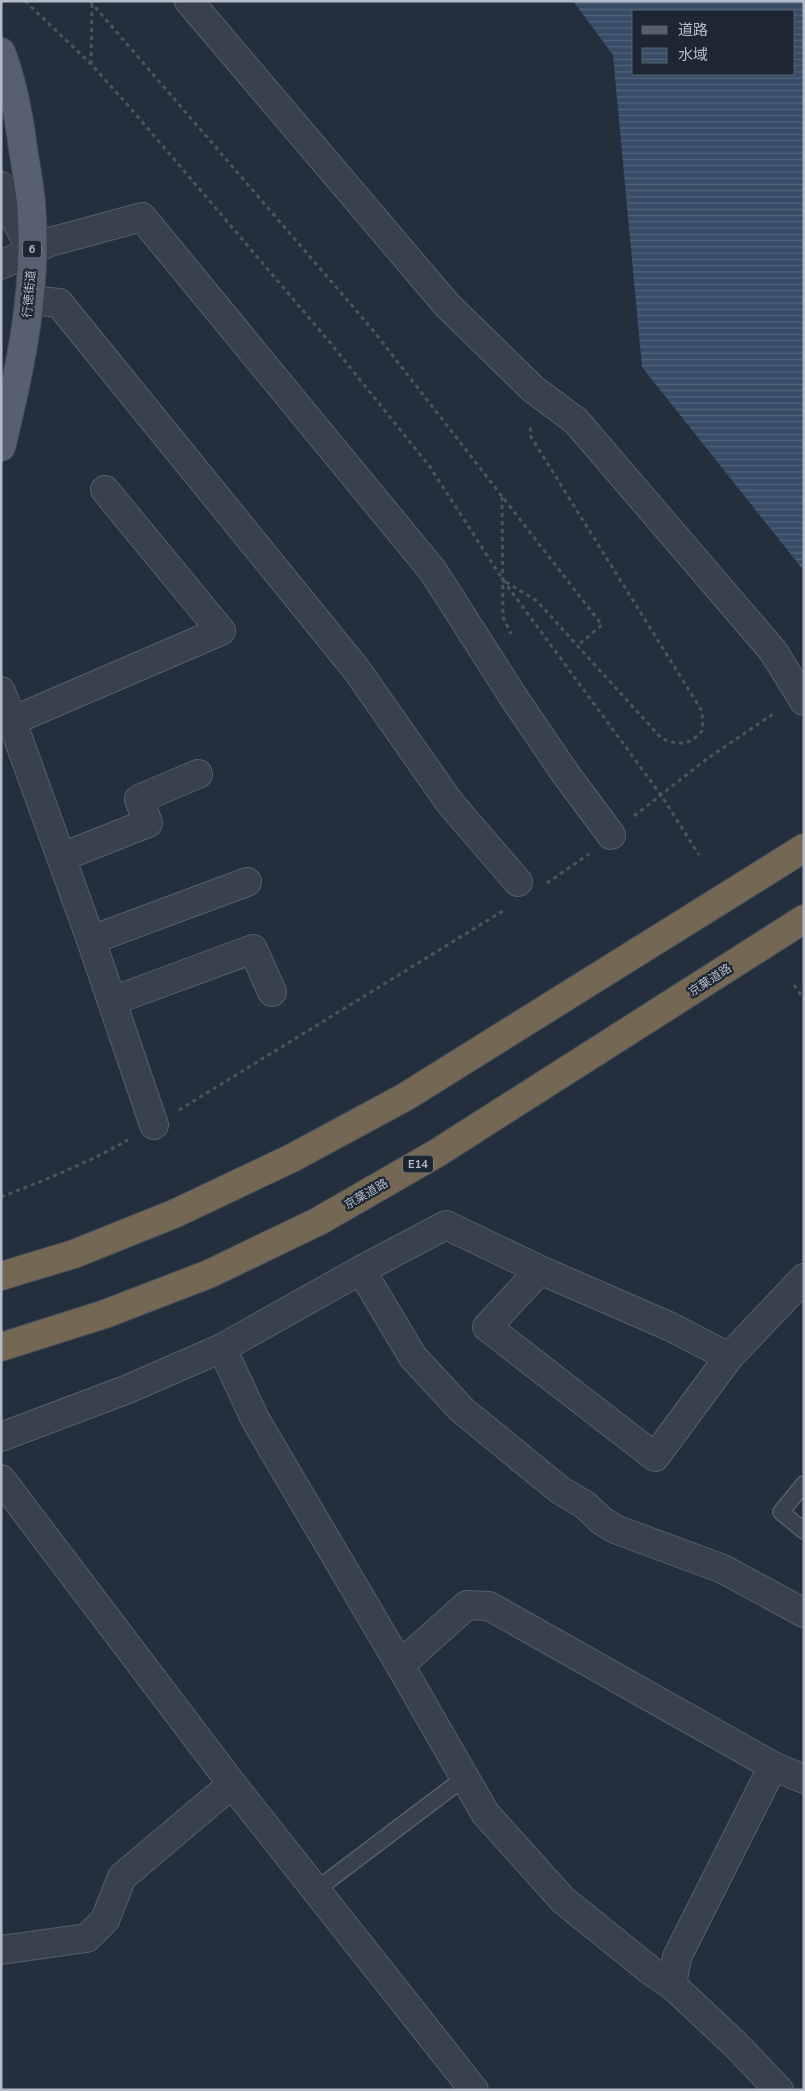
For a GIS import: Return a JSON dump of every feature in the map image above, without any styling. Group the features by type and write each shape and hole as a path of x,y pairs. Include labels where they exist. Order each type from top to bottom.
{"highway":[{"path":"1,1276 74,1254 176,1213 309,1149 405,1097 803,848"},
{"name":"京葉道路","path":"1,1347 105,1314 209,1274 319,1221 437,1153 804,919"}],"main road":[{"name":"行徳街道","path":"1,52 19,116 30,201 32,251 29,300 21,361 1,447"}],"street":[{"path":"189,1 447,306 533,389 576,421 773,651 802,699"},
{"path":"1,186 12,215 32,251"},
{"path":"1,264 50,242 142,217 433,571 528,720 619,828"},
{"path":"29,300 59,303 356,669 450,803 529,885"},
{"path":"12,721 221,631 105,490"},
{"path":"1,691 92,940 154,1125"},
{"path":"62,857 148,823 139,799 198,774"},
{"path":"92,940 247,882"},
{"path":"112,1001 253,949 272,992"},
{"path":"1,1437 128,1390 222,1348 360,1270 446,1225 540,1270 671,1327 729,1357"},
{"path":"360,1270 413,1357 462,1410 560,1490 585,1504 602,1522 723,1569 804,1613"},
{"path":"540,1270 487,1327 655,1458 729,1357 804,1278"},
{"path":"222,1348 255,1419 485,1813 500,1832 563,1900 672,1985 736,2044 779,2090"},
{"path":"1,1479 232,1784 474,2090"},
{"path":"400,1665 467,1605 489,1606 773,1766 804,1779"},
{"path":"672,1985 677,1957 773,1766"},
{"path":"1,1950 87,1938 105,1920 122,1877 232,1784"}],"lane":[{"path":"804,1484 781,1512 804,1531"},
{"path":"316,1890 464,1778"}],"path":[{"path":"25,1 91,64 328,340 430,467 504,580 661,795 699,855"},
{"path":"91,2 91,64"},
{"path":"91,2 372,330 602,625 577,646"},
{"path":"504,580 537,601 662,739 679,744 693,741 702,730 702,711 531,437 528,412 533,389"},
{"path":"502,496 504,580"},
{"path":"619,828 708,758 802,699"},
{"path":"529,885 589,854"},
{"path":"1,1197 46,1180 105,1153 366,996 507,908"},
{"path":"794,985 804,999"}],"water":[{"path":"573,1 804,1 804,571 642,367 613,55"}]}
